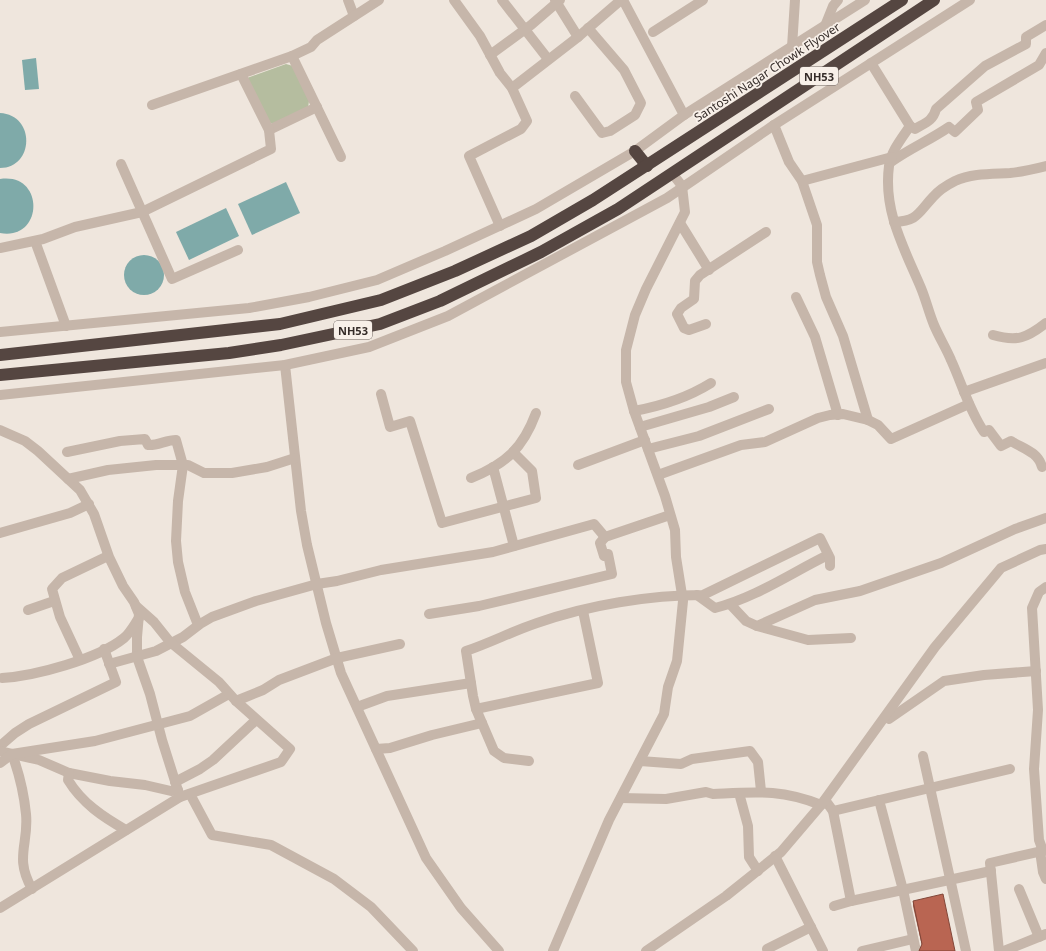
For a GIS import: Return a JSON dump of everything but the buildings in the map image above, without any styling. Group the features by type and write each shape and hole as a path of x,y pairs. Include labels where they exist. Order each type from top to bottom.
{"highway":[{"name":"Santoshi Nagar Chowk Flyover","path":"647,166 902,0"},
{"name":"NH53","path":"0,375 229,353 295,342 380,324 440,301 541,252 618,209 934,0"},
{"path":"635,151 647,166"},
{"name":"NH53","path":"0,355 280,324 381,300 455,271 531,236 594,200 647,166"}],"street":[{"path":"348,0 354,16"},
{"path":"152,105 311,48 317,40 380,0"},
{"path":"454,0 480,36 500,73 512,88 527,121 521,129 469,156 500,226"},
{"path":"502,0 548,59"},
{"path":"512,88 578,37 622,0 684,115"},
{"path":"653,32 703,0"},
{"path":"792,47 795,0"},
{"path":"825,26 833,6 838,0"},
{"path":"0,332 249,308 310,297 376,280 445,251 536,209 635,151 684,115 865,0"},
{"path":"0,395 285,365 369,347 448,316 667,198 682,186 774,125 970,0"},
{"path":"490,55 524,30 557,1 578,37"},
{"path":"871,63 910,126 914,129 928,122 934,117 936,109 974,74 985,66 1026,44 1026,37 1046,25"},
{"path":"575,96 602,133 610,131 635,115 641,103 624,70 588,28"},
{"path":"802,181 891,159 931,139 949,127 955,132 978,110 976,102 1039,65 1046,53"},
{"path":"292,56 341,157"},
{"path":"0,248 35,240 75,227 142,212 271,149 269,130 241,74"},
{"path":"269,130 317,106"},
{"path":"774,125 789,162 802,181 817,225 818,262 820,275 826,297 843,336 868,420"},
{"path":"910,126 896,146 891,159 889,192 894,222 899,239 922,289 934,325 974,415 984,432 989,430 1002,446 1011,441 1034,452 1040,460 1042,467"},
{"path":"121,164 172,280 238,250"},
{"path":"894,222 905,221 916,216 926,207 932,197 944,187 957,180 976,175 1011,173 1046,166"},
{"path":"553,951 609,820 664,714 668,688 677,661 683,601 681,595 675,530 658,475 634,411 626,382 626,350 635,315 646,288 685,212 682,186 672,173"},
{"path":"680,223 708,270"},
{"path":"706,324 689,330 684,328 677,314 681,308 694,299 695,281 708,270 766,232"},
{"path":"35,240 66,326"},
{"path":"796,297 815,337 838,414"},
{"path":"993,335 1014,339 1027,336 1046,323"},
{"path":"964,392 1046,363"},
{"path":"285,365 301,511 326,623 347,688 426,858 460,908 499,951"},
{"path":"634,411 656,407 674,401 711,383"},
{"path":"381,394 390,428 410,421 442,523 536,498 532,471 513,452"},
{"path":"640,427 709,407 734,397"},
{"path":"658,475 741,446 765,442 818,418 838,414 868,420 878,425 891,439 969,404"},
{"path":"578,465 647,445 699,436 769,409"},
{"path":"471,478 493,468 523,442 536,413"},
{"path":"0,430 25,441 80,490 89,504 98,525 108,556 123,586 136,606 154,622 172,644 219,682 256,720 290,750 281,762 181,791 171,791 145,785 110,781 69,773 26,756 0,751"},
{"path":"67,452 120,441 145,439 148,445 154,446 167,440 176,440 183,465 178,501 176,542 178,562 185,592 198,625"},
{"path":"68,479 122,468 156,465 188,465 204,473 232,473 267,467 295,458"},
{"path":"493,468 514,546"},
{"path":"0,533 70,513 89,504"},
{"path":"429,614 480,606 612,574 608,554 604,556 600,543 605,536 670,515"},
{"path":"757,626 815,600 860,591 941,563 1015,529 1046,518"},
{"path":"109,664 151,652 172,644 198,625 212,617 249,604 317,584 382,570 462,558 514,546 594,524 605,536"},
{"path":"529,761 504,758 494,751 476,709 466,651 538,623 583,610 681,595 703,595 820,538 828,555 830,566"},
{"path":"646,951 726,896 775,856 823,803 936,648 1001,568 1040,550 1046,549"},
{"path":"697,595 715,608 730,604 780,581 828,555"},
{"path":"80,660 54,601 52,589 62,578 108,556"},
{"path":"1046,587 1039,592 1032,608 1038,710 1034,769 1042,801 1039,840 1043,851 1042,872 1046,879"},
{"path":"28,610 54,601"},
{"path":"730,604 746,621 757,626 808,640 851,638"},
{"path":"136,606 139,618 137,655 158,724 181,791 212,835 272,845 327,875 371,907 413,951"},
{"path":"476,709 598,683 583,610"},
{"path":"2,678 35,674 80,660 125,637 139,618"},
{"path":"0,763 12,754 95,741 190,716 233,697 263,690 279,680 337,658 400,644"},
{"path":"0,746 15,733 29,724 116,682 104,649"},
{"path":"880,726 894,714 944,681 984,675 1036,671"},
{"path":"356,708 387,696 471,683"},
{"path":"0,908 126,830 181,791 200,769 213,760 256,720"},
{"path":"376,749 390,748 432,734 482,723"},
{"path":"640,761 681,764 692,759 750,751 758,762 761,791"},
{"path":"12,754 18,770 26,815 22,859 24,875 32,889"},
{"path":"923,756 949,880 966,951"},
{"path":"833,811 1010,769"},
{"path":"69,773 68,780 77,794 103,817 126,830"},
{"path":"621,798 666,799 706,792 713,794 761,791 800,797 823,803 833,811 851,901"},
{"path":"739,793 748,826 749,857 758,871"},
{"path":"879,800 903,890 916,951"},
{"path":"999,951 990,863 1043,851"},
{"path":"775,856 823,951"},
{"path":"834,906 991,871"},
{"path":"1004,951 1043,936 1019,889"},
{"path":"767,949 811,927"},
{"path":"862,951 913,939"}],"green space":[{"path":"286,64 293,66 309,101 308,108 275,124 270,123 247,78"}],"water":[{"path":"36,58 39,89 25,90 22,60"},
{"path":"0,113 12,116 20,122 25,131 26,141 24,151 19,160 11,166 0,168"},
{"path":"0,179 15,180 25,186 31,195 33,206 31,218 25,227 14,233 0,233"},
{"path":"286,182 300,213 252,235 238,204"},
{"path":"226,208 239,236 189,260 176,232"},
{"path":"148,255 155,258 161,264 164,275 163,283 155,292 148,295 140,295 133,292 125,283 124,271 127,264 136,256"}]}
